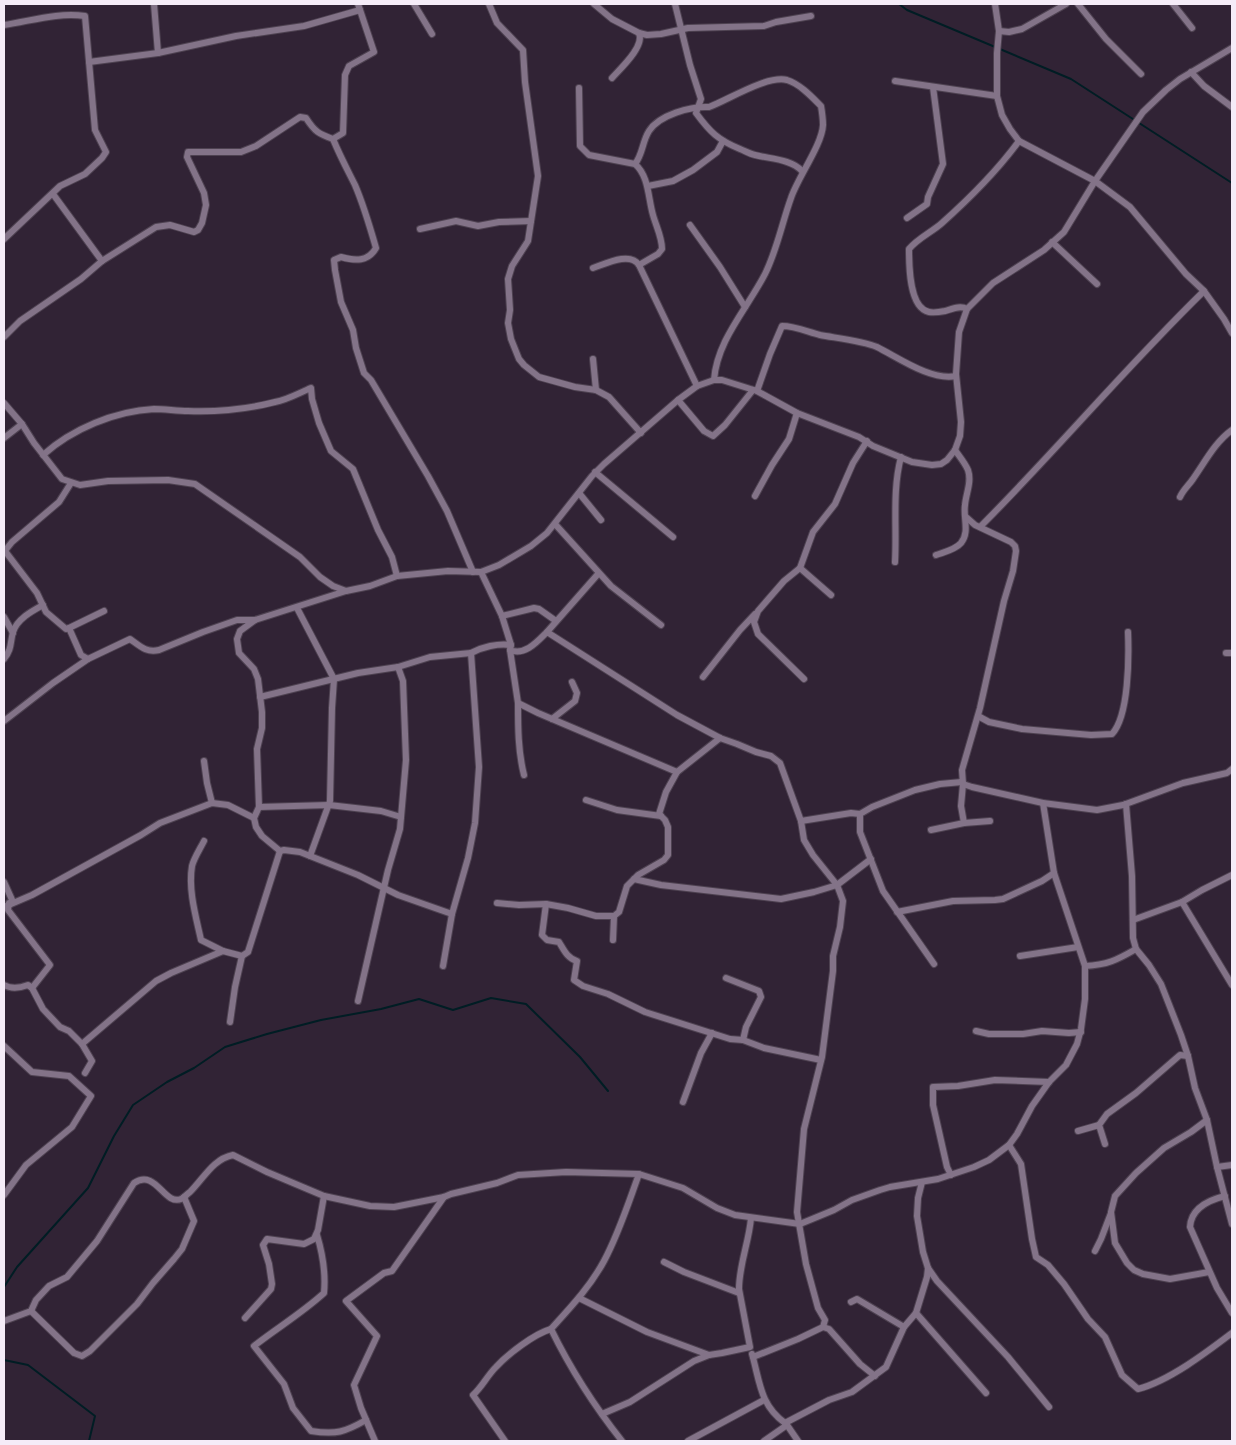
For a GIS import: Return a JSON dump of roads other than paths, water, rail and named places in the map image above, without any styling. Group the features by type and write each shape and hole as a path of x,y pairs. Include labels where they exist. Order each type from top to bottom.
{"street":[{"path":"154,4 158,53"},
{"path":"414,4 432,34"},
{"path":"489,4 497,23 523,50 525,82 538,176 528,241 512,266 508,280 510,310 508,323 511,339 524,366 539,377 575,387 596,390 609,397 641,433"},
{"path":"594,4 612,19 639,33 647,35 682,29 764,26 811,16"},
{"path":"675,4 701,99 696,113 711,133 723,141 753,155 772,158 798,167 802,171"},
{"path":"995,4 999,31 997,96 1002,115 1019,142 1095,181 1130,207 1186,274 1204,291 1232,333"},
{"path":"999,31 1010,32 1022,29 1066,4"},
{"path":"1078,4 1106,39 1141,74"},
{"path":"1174,4 1192,28"},
{"path":"89,62 158,53 236,36 304,26 359,7 374,52 349,66 345,75 343,132 333,139"},
{"path":"4,26 58,16 85,16 95,130 106,152 84,174 60,186 4,239"},
{"path":"612,78 639,44 641,37 639,33"},
{"path":"4,720 53,682 88,659 130,639 151,652 237,620 255,620 346,591 370,586 397,576 448,571 477,572 499,565 548,534 596,472 678,400 697,386 714,380 722,380 755,391 796,413 867,441 912,462 932,465 941,464 955,450 960,436 961,422 956,376 959,332 967,310 993,283 1064,232 1095,181 1142,112 1180,78 1232,48"},
{"path":"1191,72 1204,86 1232,107"},
{"path":"635,164 641,154 645,139 654,125 678,111 698,106 709,107 724,102 749,88 769,81 786,80 806,91 821,106 823,126 812,155 802,171 789,203 776,250 765,275 722,348 714,380"},
{"path":"895,81 997,96"},
{"path":"907,218 927,204 928,197 944,164 933,87"},
{"path":"579,88 580,146 585,152 596,157 618,159 635,164 640,168 648,186 653,214 662,241 662,249 658,254 639,265"},
{"path":"4,337 20,321 81,279 102,261 156,227 170,225 194,232 201,227 206,210 204,193 189,163 188,152 241,152 256,146 300,117 306,118 314,130 321,135 333,139"},
{"path":"333,139 368,218 376,248 372,255 364,259 351,260 341,256 334,260 334,270 341,302 353,330 353,337 364,374 371,380 376,392 428,476 477,572 502,616 510,647 518,702 518,734 524,775"},
{"path":"648,186 673,181 693,170 717,152 723,141"},
{"path":"967,310 959,307 935,313 920,307 912,287 909,249 941,224 1004,161 1019,142"},
{"path":"53,194 102,261"},
{"path":"420,229 456,221 478,226 499,222 531,221"},
{"path":"690,225 720,267 745,307"},
{"path":"1052,242 1097,284"},
{"path":"593,268 630,258 636,260 697,386"},
{"path":"980,527 1024,483 1132,365 1204,291"},
{"path":"678,400 704,431 713,436 755,391 782,326 789,326 876,347 891,356 940,376 956,376"},
{"path":"594,360 596,390"},
{"path":"43,455 54,445 82,429 120,414 154,409 190,411 233,409 277,402 311,388 312,399 330,451 353,469 378,530 392,557 397,576"},
{"path":"4,403 22,424 62,479 80,485 108,481 168,480 195,484 300,556 320,577 346,591"},
{"path":"755,496 789,439 796,413"},
{"path":"4,438 22,424"},
{"path":"1180,498 1183,490 1208,460 1218,443 1232,430"},
{"path":"703,677 740,630 784,581 800,568 813,532 834,504 853,463 867,441"},
{"path":"936,555 959,546 965,537 966,516 964,513 970,480 967,469 955,450"},
{"path":"895,562 895,489 901,457"},
{"path":"596,472 673,537"},
{"path":"71,483 59,502 12,542 4,552 43,605 46,612 66,629 104,611"},
{"path":"579,493 601,520"},
{"path":"964,823 961,806 964,762 978,716 1004,601 1013,572 1016,551 1015,546 1011,542 980,527 966,516"},
{"path":"555,524 598,574 661,625"},
{"path":"800,568 831,595"},
{"path":"260,697 358,673 398,667 430,658 471,653 496,645 504,644 516,652 521,652 547,632 598,574"},
{"path":"4,659 10,649 15,626 25,616 43,605"},
{"path":"296,608 334,679 328,805 310,856"},
{"path":"502,616 534,608 539,609 556,621"},
{"path":"758,611 754,622 758,634 804,679"},
{"path":"4,617 13,633"},
{"path":"255,620 240,631 237,639 239,653 254,670 258,678 262,712 262,728 257,749 258,807 254,818 256,827 262,836 280,852"},
{"path":"69,628 81,655 88,659"},
{"path":"547,632 654,701 720,738 771,756 780,763 800,821 804,840 813,855 837,885 843,901 842,913 833,956 824,1046 804,1128 797,1212 806,1264 818,1308 825,1320 823,1327"},
{"path":"978,716 989,722 1022,729 1091,735 1112,734 1119,724 1127,683 1129,663 1128,632"},
{"path":"443,966 452,914 470,849 475,822 479,767 471,653"},
{"path":"358,1001 384,888 400,829 406,760 403,681 398,667"},
{"path":"552,719 575,701 577,692 572,682"},
{"path":"518,702 552,719 677,772"},
{"path":"497,903 519,905 546,904 596,916 614,916 619,912 627,886 647,869 664,860 668,855 668,827 659,814 666,792 677,772 720,738"},
{"path":"204,761 206,783 212,803"},
{"path":"800,821 851,813 860,814 915,790 962,781 1043,803 1097,810 1108,809 1183,783 1227,773 1232,769"},
{"path":"586,800 618,810 661,816"},
{"path":"9,904 32,895 141,836 160,823 212,803 228,805 254,818"},
{"path":"4,1321 31,1311 36,1300 49,1286 67,1277 97,1241 134,1183 145,1179 176,1200 184,1197 217,1161 233,1155 267,1172 324,1196 370,1206 394,1207 444,1197 497,1183 518,1174 566,1172 639,1174 683,1188 717,1208 735,1214 751,1218 800,1224 834,1210 852,1200 880,1190 951,1175 989,1160 1009,1145 1049,1082 1066,1065 1075,1049 1080,1032 1085,999 1085,966 1054,873 1043,803"},
{"path":"1126,804 1132,876 1133,938 1136,950 1149,965 1161,984 1188,1056 1195,1088 1207,1120 1232,1224"},
{"path":"258,807 328,805 381,811 401,817"},
{"path":"860,814 860,832 883,891 934,964"},
{"path":"931,830 964,823 990,821"},
{"path":"204,841 192,865 194,908 201,940 242,956"},
{"path":"280,852 284,850 300,852 358,875 398,895 452,914"},
{"path":"230,1022 242,956 248,952 251,944 280,852"},
{"path":"634,879 661,885 780,899 837,885 871,859"},
{"path":"897,912 953,901 1003,899 1042,881 1054,873"},
{"path":"1133,920 1182,902 1232,875"},
{"path":"4,882 9,904 8,910 50,965 32,988"},
{"path":"1182,902 1232,985"},
{"path":"546,904 542,935 547,940 559,942 566,955 577,961 574,980 584,986 608,994 645,1012 730,1039 743,1040 764,1048 821,1060"},
{"path":"613,940 614,916"},
{"path":"1020,956 1078,947"},
{"path":"82,1044 156,982 171,972 223,950"},
{"path":"1085,966 1113,962 1136,950"},
{"path":"726,978 759,991 761,997 746,1027 743,1040"},
{"path":"4,985 8,987 21,988 28,986 32,988 43,1009 60,1027 69,1031 82,1044 92,1060 86,1073"},
{"path":"976,1032 1023,1034 1042,1031 1080,1032"},
{"path":"683,1102 701,1053 712,1033"},
{"path":"4,1046 32,1072 69,1076 91,1096 72,1127 26,1165 4,1195"},
{"path":"1078,1131 1099,1125 1107,1114 1136,1093 1180,1055 1188,1056"},
{"path":"951,1175 947,1167 933,1105 933,1087 958,1086 995,1080 1049,1082"},
{"path":"1094,1251 1112,1212 1115,1196 1136,1173 1164,1148 1207,1120"},
{"path":"1099,1125 1105,1144"},
{"path":"1009,1145 1022,1164 1036,1257 1048,1265 1064,1284 1088,1319 1105,1337 1122,1374 1138,1389 1151,1386 1192,1363 1232,1333"},
{"path":"1217,1167 1232,1164"},
{"path":"505,1441 473,1395 481,1388 495,1368 541,1332 551,1329 579,1298 604,1262 618,1231 639,1174"},
{"path":"922,1182 918,1198 917,1216 923,1252 928,1268 937,1281 1008,1357 1049,1407"},
{"path":"324,1196 317,1235 326,1274 324,1293 310,1306 254,1346 284,1384 293,1408 311,1431 328,1434 348,1430 366,1420"},
{"path":"1225,1196 1216,1198 1194,1212 1190,1227 1210,1272 1232,1313"},
{"path":"31,1311 74,1353 82,1356 90,1351 137,1304 182,1249 194,1221 184,1197"},
{"path":"375,1441 354,1385 377,1336 346,1301 384,1273 392,1271 444,1197"},
{"path":"1112,1212 1115,1243 1134,1270 1143,1274 1170,1279 1210,1272"},
{"path":"751,1218 739,1280 739,1293 750,1346 764,1400 776,1416 786,1424 798,1441"},
{"path":"245,1318 271,1290 272,1284 269,1264 263,1245 264,1242 267,1239 304,1244 314,1239 317,1235"},
{"path":"664,1262 684,1272 739,1293"},
{"path":"764,1441 786,1424 829,1400 852,1392 886,1367 904,1327 916,1313 928,1268"},
{"path":"579,1298 647,1332 709,1355"},
{"path":"851,1302 856,1300 868,1305 904,1327"},
{"path":"916,1313 986,1393"},
{"path":"753,1357 823,1327 829,1329 860,1364 875,1376"},
{"path":"551,1329 602,1414 622,1441"},
{"path":"602,1414 630,1402 694,1361 709,1355 722,1354 750,1346"},
{"path":"688,1441 764,1400"}],"waterway":[{"path":"899,4 907,10 1071,79 1232,183"},
{"path":"4,1287 17,1267 88,1188 114,1136 133,1105 225,1047 321,1020 381,1009 419,999 453,1010 491,998 526,1004 580,1057 608,1091"},
{"path":"4,1360 28,1365 95,1416 89,1441"}]}
